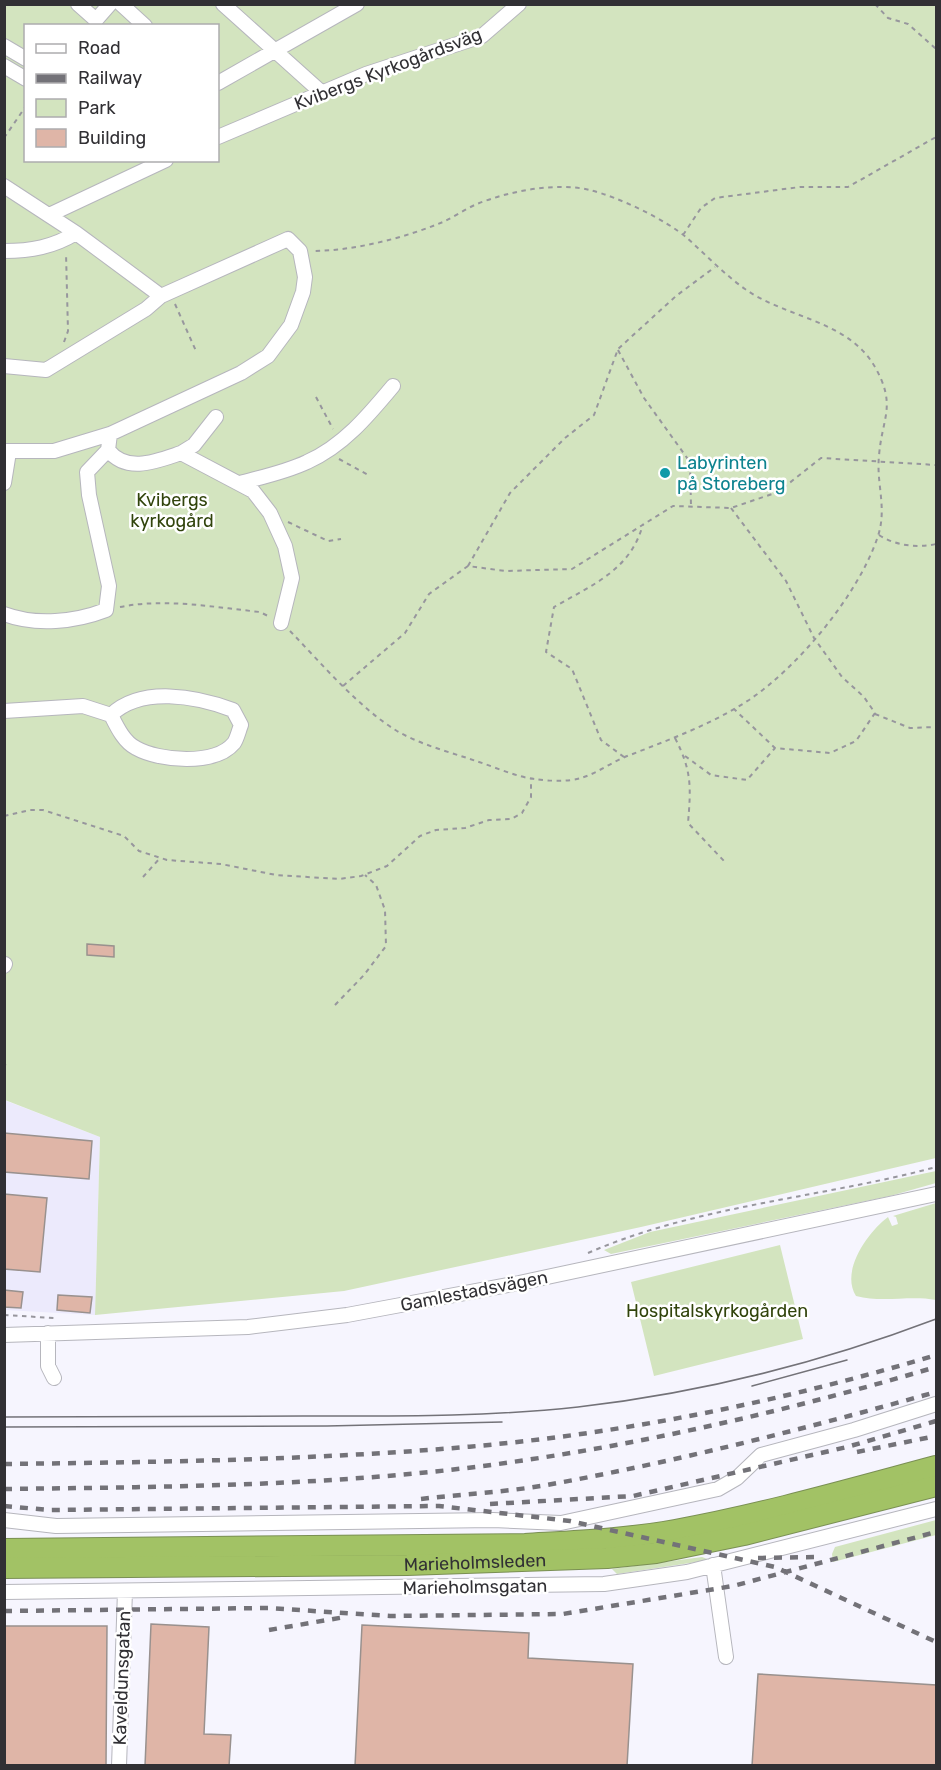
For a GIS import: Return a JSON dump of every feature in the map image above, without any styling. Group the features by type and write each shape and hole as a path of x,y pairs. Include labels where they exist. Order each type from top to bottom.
{"highway":[{"name":"Marieholmsleden","path":"4,1549 490,1545 598,1539 673,1530 750,1514 936,1466"},
{"name":"Marieholmsleden","path":"4,1568 407,1565 607,1558 656,1553 744,1535 936,1486"}],"street":[{"path":"78,4 94,23 110,4"},
{"path":"121,4 143,24"},
{"path":"223,4 321,92"},
{"name":"Kvibergs Kyrkogårdsväg","path":"219,137 366,74 482,36 519,4"},
{"path":"219,82 356,5"},
{"path":"4,46 24,58"},
{"path":"4,66 24,79"},
{"path":"49,215 157,162"},
{"path":"4,186 76,233 167,298"},
{"path":"4,251 31,251 56,244 76,233"},
{"path":"4,366 46,370 146,309 288,239 300,251 304,277 303,292 291,325 268,356 240,373 110,434 54,451 7,452 4,483"},
{"path":"240,483 306,463 334,446 365,419 393,386"},
{"path":"108,450 115,459 127,464 150,463 181,453 194,445 216,417"},
{"path":"4,614 29,621 84,619 106,610 109,586 88,495 87,472 108,450 110,434"},
{"path":"181,453 252,491 273,519 285,546 292,578 281,623"},
{"path":"4,711 83,706 111,715 119,731 135,748 170,759 192,760 216,754 234,743 241,726 233,710 177,697 141,699 123,704 111,715"},
{"name":"Gamlestadsvägen","path":"4,1335 248,1327 347,1316 508,1285 936,1194"},
{"path":"48,1333 48,1366 54,1378"},
{"path":"4,1520 56,1526 493,1520 561,1523 718,1489 736,1478 761,1455 854,1430 936,1404"},
{"name":"Marieholmsgatan","path":"4,1592 580,1585 638,1581 713,1566 936,1509"},
{"path":"713,1566 726,1657"},
{"name":"Kaveldunsgatan","path":"119,1766 125,1591"}],"path":[{"path":"875,4 888,18 908,24 936,49"},
{"path":"4,138 24,109"},
{"path":"683,235 701,208 715,198 800,187 848,187 936,137"},
{"path":"106,610 142,603 260,612 281,623 343,686 394,729 414,740 531,779 580,779 624,757 675,738 751,698 842,609 864,571 879,534 884,501 878,460 888,411 885,389 874,365 854,340 748,292 683,235 632,207 589,189 549,189 530,190 478,203 443,222 406,235 330,250 300,251"},
{"path":"59,363 68,331 66,254"},
{"path":"343,686 405,633 429,594 468,566 510,493 565,438 594,416 618,349 676,296 716,266"},
{"path":"167,298 196,351"},
{"path":"618,349 644,398 690,462 691,506"},
{"path":"316,397 334,446 356,471 370,476"},
{"path":"468,566 505,570 572,569 673,506 731,508 778,492 821,458 936,465"},
{"path":"731,508 786,581 814,638 842,677 864,697 874,714 910,728 936,727"},
{"path":"273,519 284,520 327,541 341,539"},
{"path":"624,757 601,740 572,669 546,652 554,607 615,573 639,540 644,523"},
{"path":"879,534 889,541 921,547 936,543"},
{"path":"733,708 775,748 830,753 856,741 874,714"},
{"path":"675,738 684,755 691,784 688,823 724,861"},
{"path":"684,755 711,775 747,780 775,748"},
{"path":"4,816 30,810 43,810 124,836 139,851 160,858 221,864 276,875 339,879 364,875 387,866 420,836 436,830 465,828 489,820 510,819 522,813 531,797 531,779"},
{"path":"143,877 160,858"},
{"path":"335,1005 364,975 386,946 385,910 376,885 364,875"},
{"path":"580,1256 648,1230 936,1167"},
{"path":"4,1315 54,1318"}],"shaded area":[{"path":"4,1100 100,1137 95,1315 5,1310"}],"green space":[{"name":"Kvibergs kyrkogård","path":"4,5 936,5 936,1158 641,1227 344,1291 95,1315 100,1137 5,1100"},
{"path":"936,1171 936,1183 890,1196 611,1254 604,1250 650,1232"},
{"path":"936,1203 936,1300 876,1299 856,1296 851,1275 858,1253 872,1232 888,1217 892,1226 898,1224 896,1217 893,1216"},
{"name":"Hospitalskyrkogården","path":"780,1245 803,1339 654,1376 631,1282"},
{"path":"936,1520 936,1535 833,1562 832,1554 835,1547"},
{"path":"702,1557 710,1560 617,1574 612,1569"}],"building":[{"path":"87,944 114,946 114,957 87,955"},
{"path":"4,1133 92,1141 89,1179 4,1172"},
{"path":"4,1194 47,1198 40,1272 4,1269"},
{"path":"4,1290 23,1292 21,1308 4,1307"},
{"path":"58,1295 92,1297 90,1313 57,1310"},
{"path":"151,1624 209,1627 204,1734 231,1735 229,1766 145,1766"},
{"path":"362,1625 529,1633 528,1658 633,1664 627,1766 355,1766"},
{"path":"4,1626 107,1626 106,1766 4,1766"},
{"path":"758,1674 936,1685 936,1766 752,1766"}],"tram line":[{"path":"4,1417 441,1415 510,1413 578,1407 670,1394 760,1374 848,1349 936,1319"},
{"path":"752,1386 847,1360"},
{"path":"4,1427 327,1426 502,1422"}],"railway":[{"path":"4,1464 300,1457 418,1451 535,1440 651,1423 767,1400 936,1355"},
{"path":"4,1489 304,1482 483,1466 541,1458 712,1426 936,1367"},
{"path":"421,1499 532,1487 596,1476 694,1455 936,1392"},
{"path":"490,1504 633,1496 847,1447 936,1421"},
{"path":"857,1452 936,1436"},
{"path":"4,1506 49,1510 439,1506 570,1521 775,1567 936,1642"},
{"path":"4,1611 268,1608 390,1616 563,1614 733,1586 936,1532"},
{"path":"758,1558 820,1557"},
{"path":"269,1630 345,1617"}],"place":[{"name":"Labyrinten på Storeberg","path":"665,473"}]}
